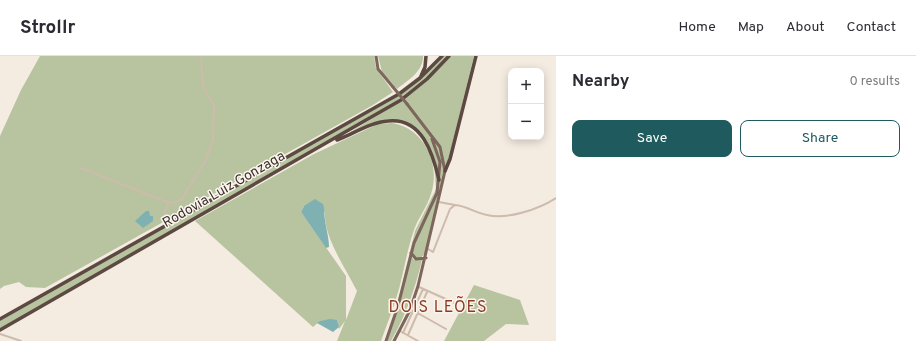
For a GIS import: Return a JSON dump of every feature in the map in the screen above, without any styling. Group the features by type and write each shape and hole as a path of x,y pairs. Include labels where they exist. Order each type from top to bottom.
{"highway":[{"path":"420,78 425,67 426,56"},
{"name":"Rodovia Luiz Gonzaga","path":"0,319 399,94 420,78 442,56"},
{"name":"Rodovia Luiz Gonzaga","path":"0,330 402,100 423,83 449,56"},
{"path":"445,172 450,159 476,56"},
{"path":"323,146 378,122 389,120 402,122 415,128 427,142 439,180"}],"main road":[{"path":"376,56 378,69 441,149 445,172 426,258 412,310 401,332 394,341"},
{"path":"386,341 400,299 411,253 420,227 434,201 439,180 439,156 431,136"},
{"path":"411,253 416,259 426,258"}],"street":[{"path":"81,168 167,202 178,201 184,198 206,160 213,139 214,106 203,86 201,58"},
{"path":"439,202 466,207 485,215 500,217 514,215 544,205 556,198"},
{"path":"167,202 168,207 164,211 168,224"},
{"path":"428,249 434,252 450,209 455,205"},
{"path":"418,286 428,292 457,304"},
{"path":"422,289 412,310 446,329"},
{"path":"408,335 428,292"},
{"path":"401,332 418,341"},
{"path":"0,334 21,341"}],"green space":[{"path":"40,56 374,56 376,68 393,92 373,105 45,288 26,287 19,282 4,286 0,289 0,136 21,90"},
{"path":"378,56 423,56 418,71 397,89 382,72"},
{"path":"442,56 474,56 425,253 419,260 422,260 406,312 391,341 385,341 394,316 415,231 436,189 434,162 420,133 398,120 379,123 349,133 383,112 0,329 0,319 398,95 410,110 399,94 420,78","holes":["410,255 419,260 414,260"]},
{"path":"392,123 403,126 413,132 421,140 427,149 431,160 434,171 434,183 425,209 413,233 397,296 381,341 337,341 345,321 339,329 337,320 320,321 313,327 195,221 314,154 378,124","holes":["304,206 325,212 325,221 331,242 357,291 346,320 346,276 301,212"]},
{"path":"474,285 520,300 529,325 506,324 484,341 444,341"}],"water":[{"path":"315,199 324,206 325,223 329,243 329,247 326,248 301,212 304,206"},
{"path":"146,211 149,211 150,216 153,216 153,221 143,228 135,221"},
{"path":"330,319 337,320 339,327 333,332 317,323 320,321"}],"district":[{"name":"DOIS LEÕES","path":"438,308"}]}
